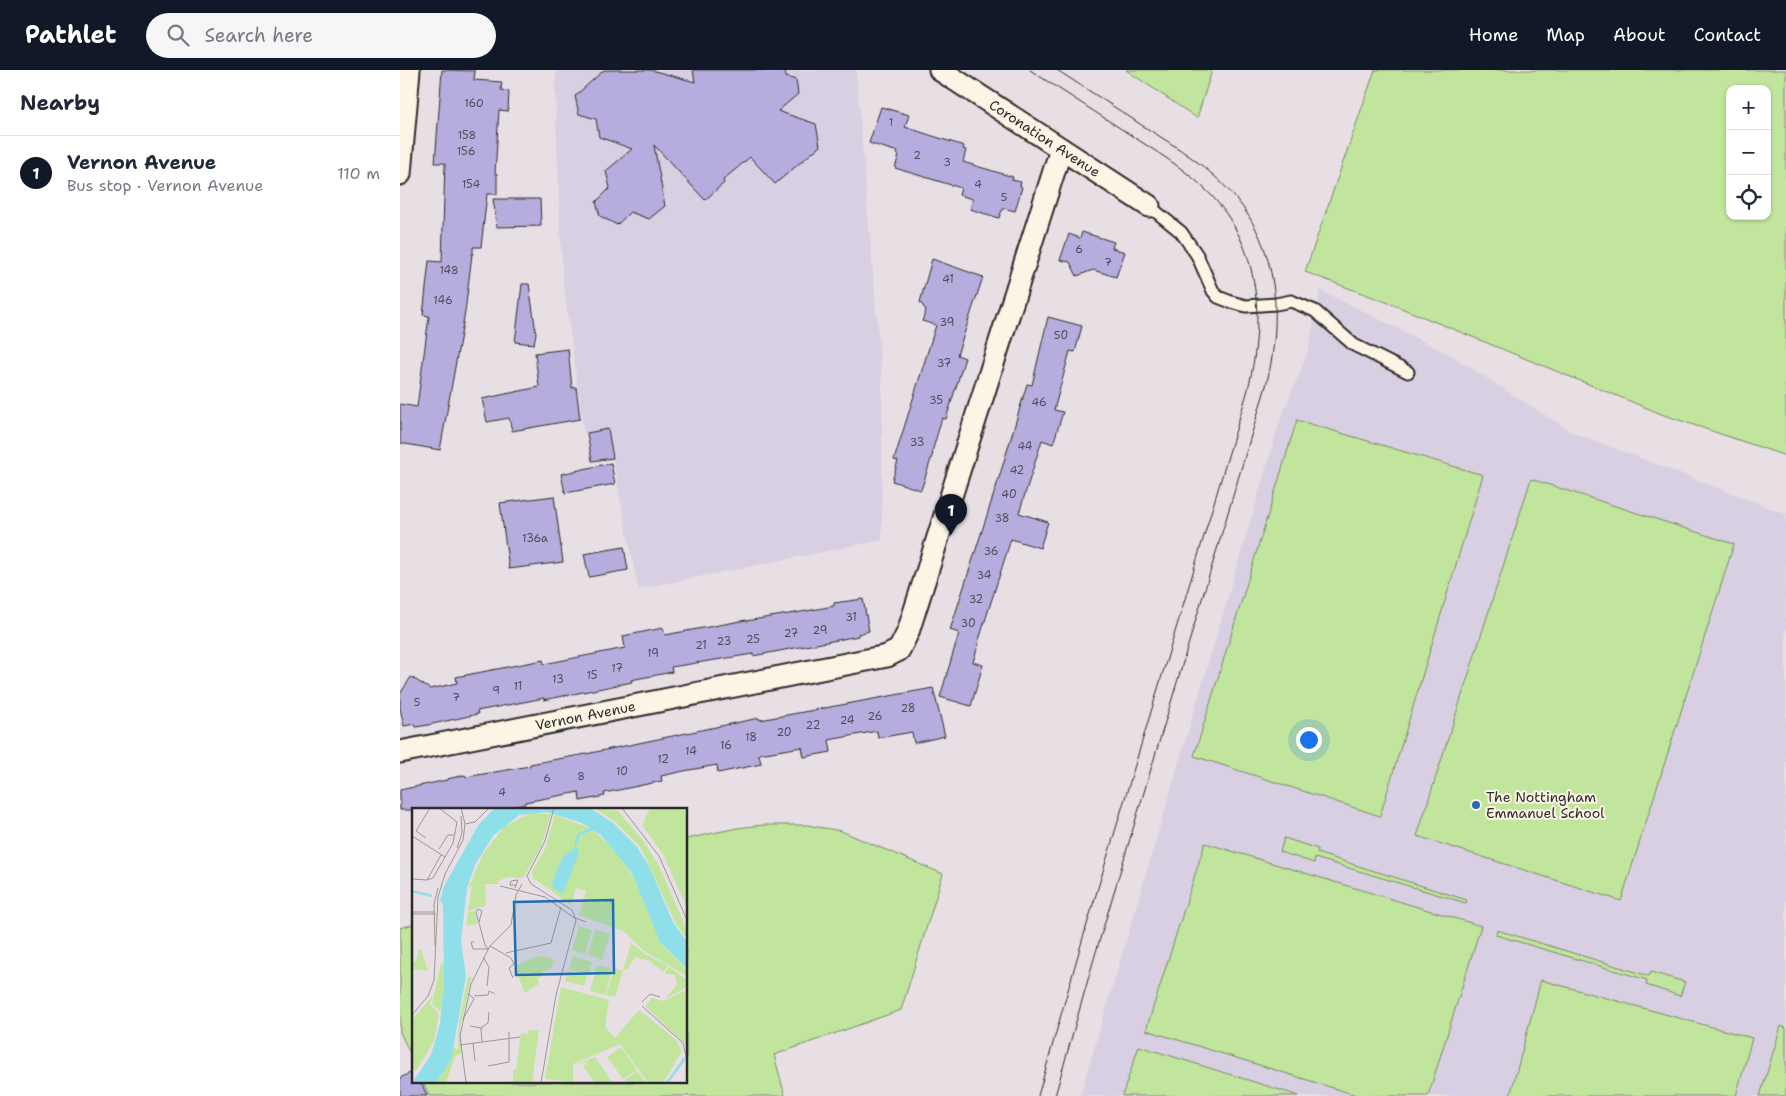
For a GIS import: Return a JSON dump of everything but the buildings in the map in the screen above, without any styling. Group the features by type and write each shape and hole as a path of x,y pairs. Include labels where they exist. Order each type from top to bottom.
{"street":[{"path":"400,174 410,70"},
{"name":"Coronation Avenue","path":"940,70 1149,206"},
{"name":"Vernon Avenue","path":"400,752 887,656 899,650 908,632 1061,150"}],"lane":[{"path":"1149,206 1181,232 1197,255 1218,297 1246,306 1276,304 1291,300 1315,311 1354,346 1408,372"}],"shaded area":[{"path":"556,70 856,70 882,380 882,540 638,589 607,430 584,434 562,273 555,92"},
{"name":"The Nottingham Emmanuel School","path":"1320,290 1449,354 1572,432 1786,514 1786,1096 1080,1096 1281,418 1308,352"}],"green space":[{"path":"1126,70 1212,70 1197,118"},
{"path":"1375,70 1786,70 1786,456 1664,415 1389,303 1305,272"},
{"path":"1297,420 1483,475 1380,816 1194,756"},
{"path":"1531,479 1734,544 1621,901 1417,836"},
{"path":"764,825 807,825 841,831 943,874 901,1010 774,1055 785,1096 429,1096 424,1084 688,1084 688,839 737,828"},
{"path":"1284,838 1318,849 1317,853 1467,900 1466,903 1315,858 1314,863 1280,852"},
{"path":"1205,843 1481,926 1428,1096 1359,1096 1146,1030"},
{"path":"412,925 412,1058 400,1032 400,928"},
{"path":"1497,930 1649,976 1651,972 1685,982 1680,996 1646,985 1647,980 1496,935"},
{"path":"1541,980 1752,1038 1736,1096 1510,1096"},
{"path":"1781,1026 1786,1028 1786,1096 1760,1096"},
{"path":"1139,1046 1299,1096 1122,1096"}],"tram line":[{"path":"1030,70 1169,160 1209,193 1227,214 1240,237 1255,287 1257,314 1253,367 1247,393 1082,941 1038,1096"},
{"path":"1055,1096 1093,962 1266,386 1271,362 1275,314 1270,266 1262,243 1252,222 1228,189 1206,169 1181,151 1057,70"}],"place":[{"name":"Vernon Avenue","path":"951,535"},
{"name":"The Nottingham Emmanuel School","path":"1476,805"}]}
